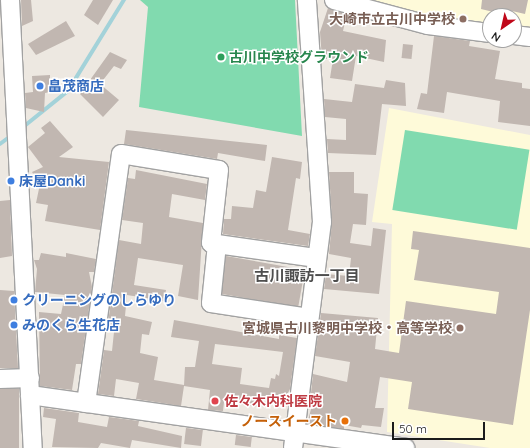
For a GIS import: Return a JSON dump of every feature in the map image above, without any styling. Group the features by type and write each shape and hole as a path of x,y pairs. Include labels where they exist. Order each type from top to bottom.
{"street":[{"path":"10,0 5,18 17,134 33,448"},
{"path":"294,440 322,222 307,0"},
{"path":"334,0 428,25 482,32"},
{"path":"86,403 121,154 219,170 211,243 317,258"},
{"path":"217,244 211,303 309,318"},
{"path":"0,379 86,403 294,440 405,448"}],"shaded area":[{"name":"大崎市立古川中学校","path":"363,0 530,0 530,32 522,31 522,8 482,8 482,26 447,22"},
{"name":"宮城県古川黎明中学校・高等学校","path":"389,108 530,135 530,448 490,448 387,432 392,224 372,222"}],"green space":[{"name":"古川中学校グラウンド","path":"140,0 295,0 302,136 139,107 148,7"},
{"path":"405,130 529,150 517,230 392,210"}],"building":[{"path":"21,0 31,0 33,21 22,26"},
{"path":"93,0 113,0 98,25 84,15"},
{"path":"482,0 528,0 525,14 522,13 522,8 481,9"},
{"path":"328,8 347,14 343,31 386,40 384,62 356,56 352,81 330,78 333,59 322,59 320,32"},
{"path":"66,21 75,36 36,55 28,44"},
{"path":"434,36 470,41 469,46 500,51 495,79 522,83 522,88 530,89 530,126 498,122 500,101 447,92 444,113 417,109 421,93 427,94"},
{"path":"403,44 413,45 411,59 402,58"},
{"path":"110,52 127,60 121,69 114,66 100,84 119,100 103,117 80,94"},
{"path":"50,75 50,92 45,93 44,112 26,108 25,93 33,92 32,76"},
{"path":"386,80 405,83 406,106 382,104 376,155 328,153 327,139 346,140 346,119 325,117 324,99 352,102 355,84 384,88"},
{"path":"50,121 73,147 59,157 109,162 100,230 45,221 48,205 36,203 40,184 32,172 43,167 28,147 45,133 41,128"},
{"path":"126,130 267,145 265,161 218,153 217,159 124,144"},
{"path":"272,157 302,162 300,179 296,178 288,230 310,234 308,246 223,234 224,219 231,219 232,206 253,208 256,190 266,192"},
{"path":"136,170 207,184 205,200 172,194 169,217 203,223 198,300 178,296 183,265 138,258 134,285 166,290 164,301 127,295 125,316 152,322 149,335 142,334 140,353 158,357 154,380 184,385 185,367 195,367 199,341 171,337 174,320 279,339 279,335 297,338 290,389 286,397 281,396 279,403 261,399 261,407 224,402 223,411 208,410 210,390 184,386 181,406 136,399 139,383 116,379 114,396 98,394 104,350 112,351 114,332 107,331 119,240 141,244 143,223 122,220 128,178 135,179","holes":["215,344 283,352 279,376 276,374 275,379 271,378 269,388 240,384 242,368 212,364"]},
{"path":"329,172 354,172 354,193 368,194 366,225 353,224 350,243 371,246 373,228 386,230 379,294 324,289 326,274 349,276 351,258 329,254 332,221"},
{"path":"10,200 12,256 0,258 0,201"},
{"path":"413,231 530,248 530,310 513,425 408,409 412,382 380,377 375,408 384,408 381,427 362,425 361,428 344,425 344,429 307,424 315,394 311,393 313,374 347,382 350,362 315,356 321,313 378,318 375,349 399,353 406,301 496,314 499,292 414,280 419,250 411,249"},
{"path":"41,253 66,257 66,253 96,259 94,272 89,272 92,287 81,364 76,364 72,390 40,386 39,312 61,314 65,295 35,292 37,269 34,260 39,260"},
{"path":"226,256 305,270 298,307 219,293"},
{"path":"0,290 14,291 18,368 0,368"},
{"path":"0,389 19,389 19,448 0,448"},
{"path":"44,408 79,413 78,422 107,427 109,417 139,421 138,426 182,436 181,448 132,440 130,448 101,443 98,448 52,447 56,419 43,417"},
{"path":"186,428 203,430 201,446 184,444"},
{"path":"236,435 252,437 251,447 235,445"}],"waterway":[{"path":"22,128 68,91 124,0"},
{"path":"0,144 11,136"}],"place":[{"name":"大崎市立古川中学校","path":"463,19"},
{"name":"古川中学校グラウンド","path":"221,57"},
{"name":"畠茂商店","path":"40,86"},
{"name":"床屋Danki","path":"11,181"},
{"name":"クリーニングのしらゆり","path":"14,300"},
{"name":"みのくら生花店","path":"14,325"},
{"name":"宮城県古川黎明中学校・高等学校","path":"460,328"},
{"name":"佐々木内科医院","path":"215,401"},
{"name":"ノースイースト","path":"345,421"}],"district":[{"name":"古川諏訪一丁目","path":"307,276"}]}
